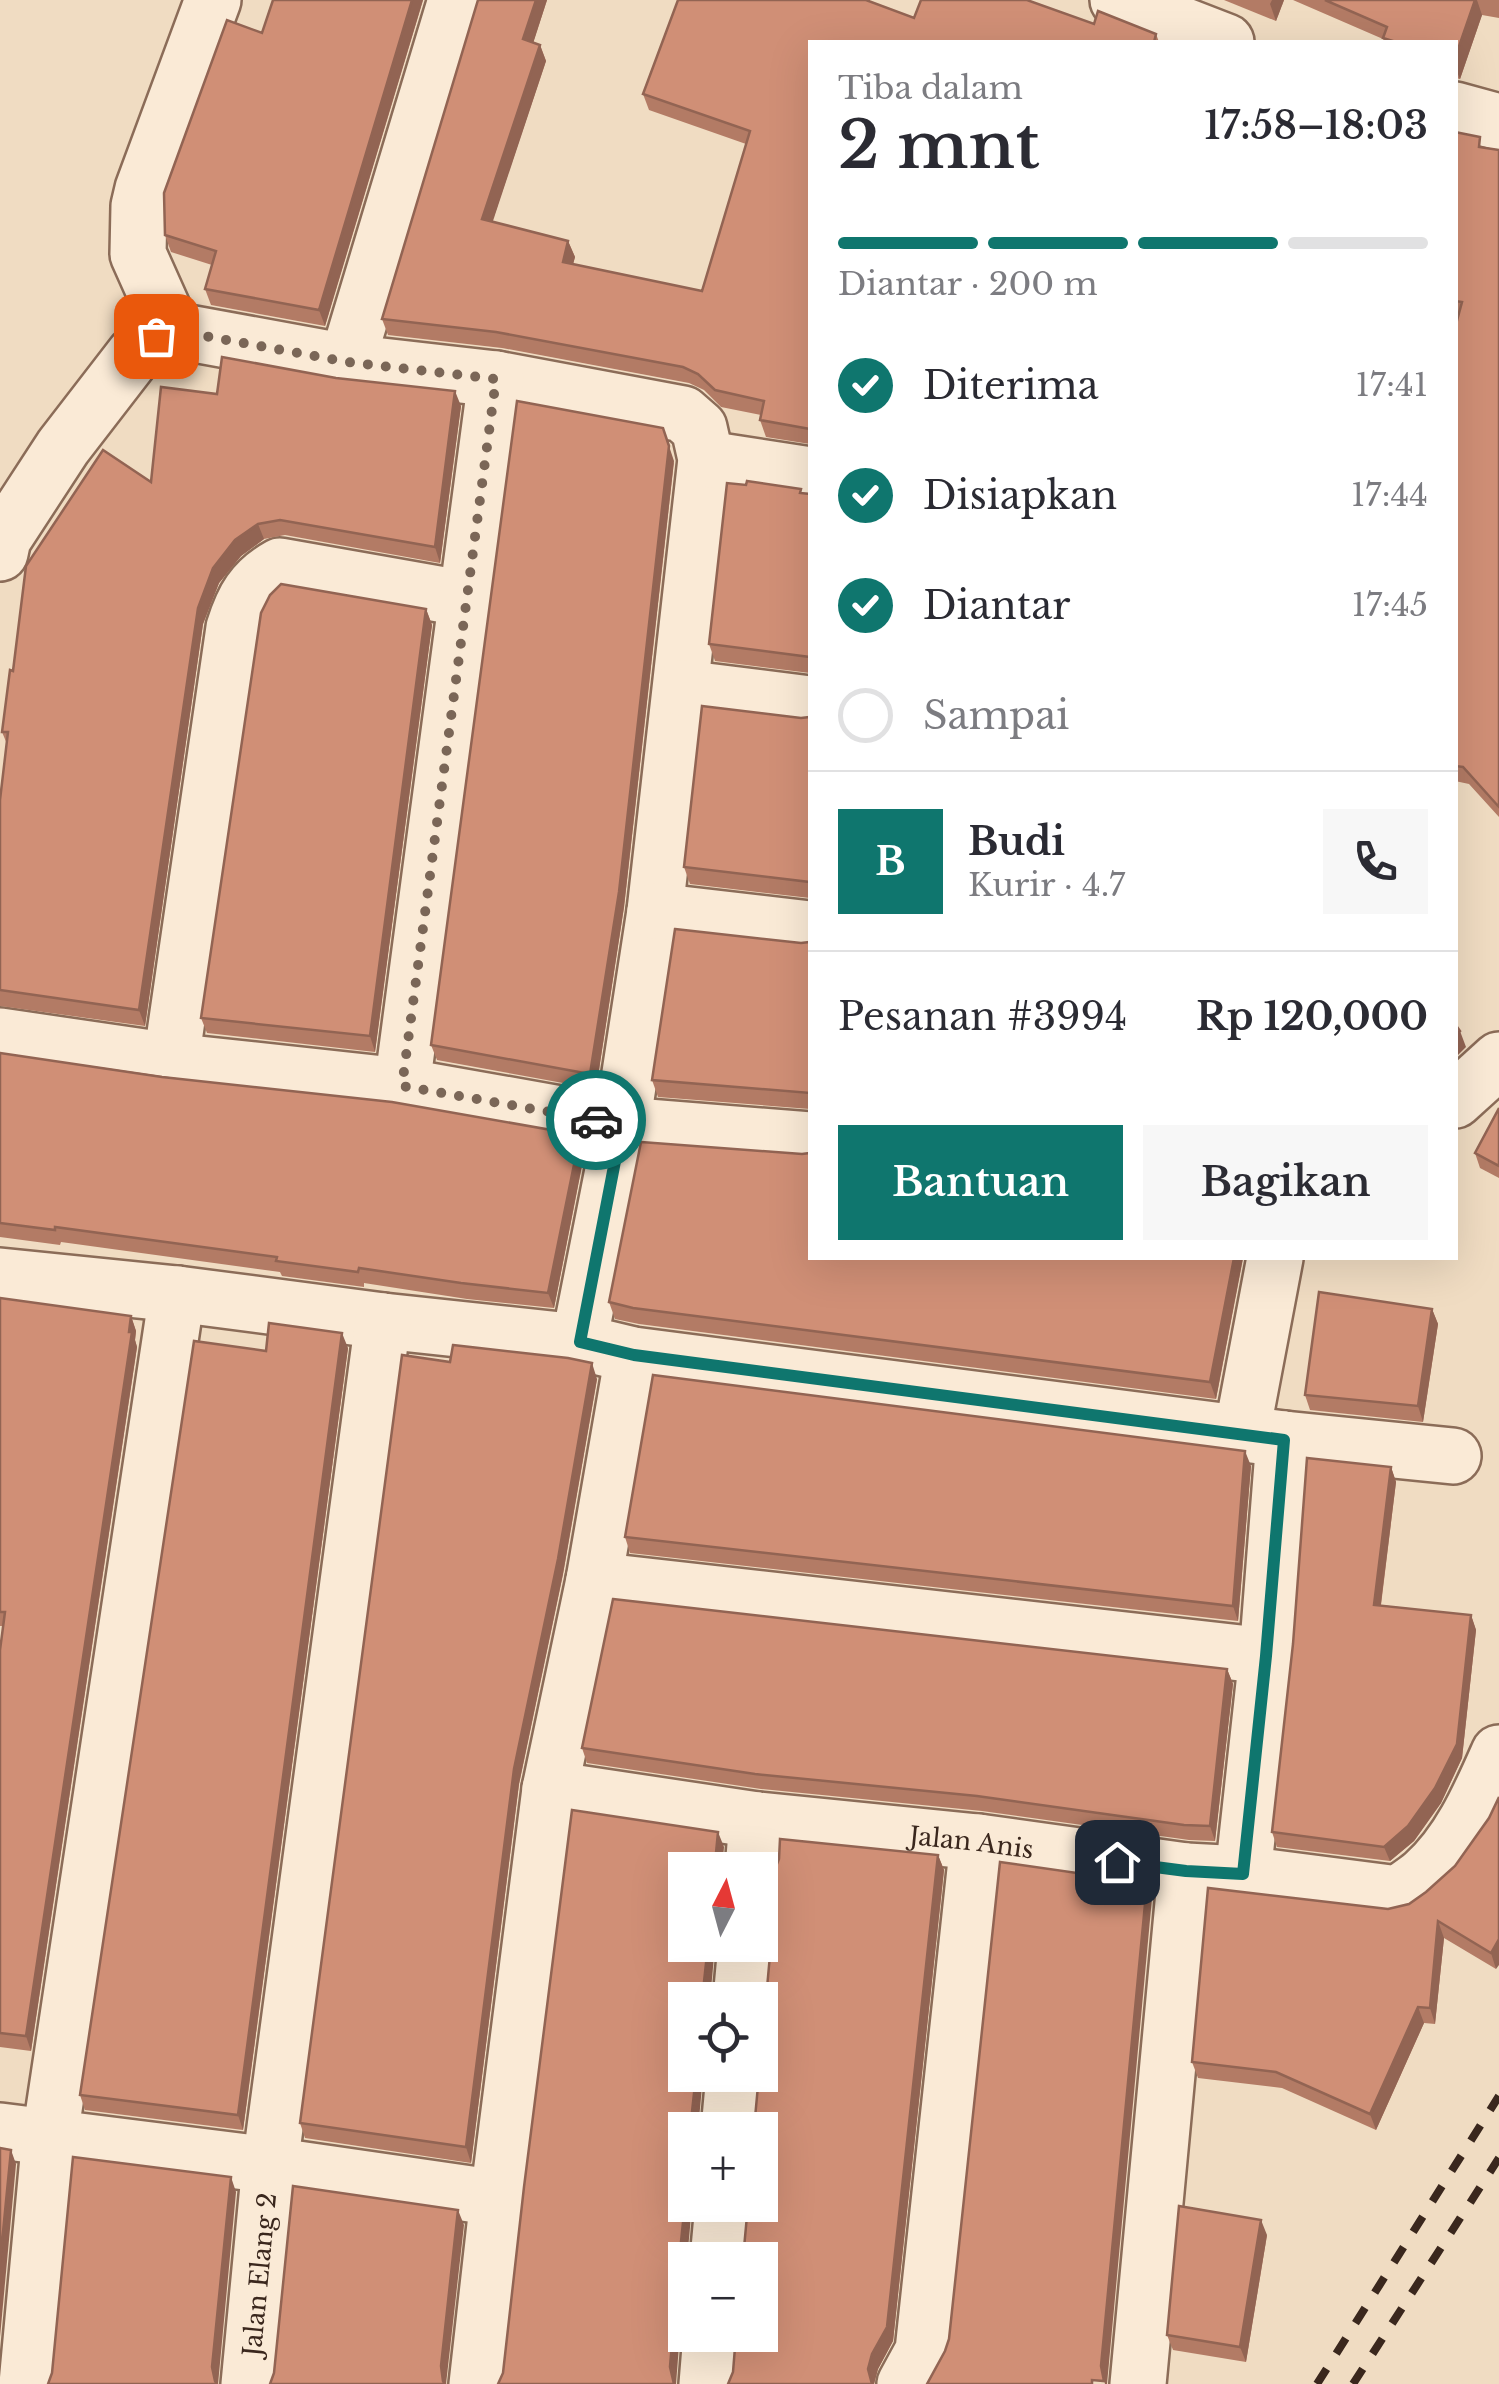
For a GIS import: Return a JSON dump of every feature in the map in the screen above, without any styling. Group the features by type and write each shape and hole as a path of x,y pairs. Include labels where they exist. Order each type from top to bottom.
{"street":[{"path":"172,330 138,254 139,206 213,0"},
{"path":"347,362 456,0"},
{"path":"1118,0 1221,40"},
{"path":"1458,111 1499,122"},
{"path":"0,554 3,539 63,448 134,354 156,336 172,330 347,362 496,379 683,414 700,428 706,459 656,911 622,1125 580,1342"},
{"path":"402,1086 496,379"},
{"path":"706,459 808,475"},
{"path":"171,1062 240,607 264,575 280,566 467,599"},
{"path":"682,688 808,704"},
{"path":"656,911 808,929"},
{"path":"0,1036 171,1062 402,1086 622,1125 808,1140"},
{"path":"1458,1097 1499,1060"},
{"path":"1243,1874 1266,1656 1263,1436 1275,1260"},
{"path":"0,1276 580,1342 634,1355 1263,1436 1453,1456"},
{"path":"28,2384 25,2134 177,1294"},
{"name":"Jalan Elang 2","path":"249,2384 270,2165 383,1321"},
{"path":"477,2384 550,1789 594,1580 634,1355"},
{"path":"594,1580 1266,1656"},
{"name":"Jalan Anis","path":"550,1789 755,1845 978,1842 1186,1871 1243,1874 1398,1894 1425,1875 1457,1837 1499,1753"},
{"path":"905,2384 923,2351 978,1842"},
{"path":"1138,2384 1186,1871"},
{"path":"25,2134 498,2198"},
{"path":"707,2384 710,2352"}],"building":[{"path":"273,0 412,0 319,310 205,289 216,251 165,235 164,193 227,20 262,33"},
{"path":"478,0 536,0 523,39 540,45 482,219 568,241 563,262 702,291 750,131 643,94 678,0 866,0 914,18 921,0 1027,0 1094,24 1098,11 1156,34 1154,40 808,40 808,429 760,420 764,401 715,390 698,374 683,367 496,332 382,319"},
{"path":"1325,0 1475,0 1458,49 1458,40 1383,38 1387,27"},
{"path":"1458,133 1480,137 1479,147 1499,150 1499,807 1463,767 1458,766 1458,317 1462,302 1458,301"},
{"path":"222,357 336,378 455,391 435,547 280,520 258,524 235,540 213,568 198,608 139,1010 0,990 0,800 8,732 2,732 26,566 103,450 151,482 161,387 217,394"},
{"path":"517,401 663,428 669,446 619,892 590,1074 431,1045"},
{"path":"747,481 801,489 800,493 808,494 808,657 709,644 727,483 746,485"},
{"path":"281,584 426,609 370,1036 201,1018 261,613"},
{"path":"702,706 808,717 808,882 684,867"},
{"path":"675,929 808,942 808,1093 652,1080"},
{"path":"0,1053 162,1077 392,1102 580,1135 548,1293 359,1268 358,1272 276,1261 277,1257 0,1223"},
{"path":"1499,1108 1499,1166 1475,1153"},
{"path":"641,1142 808,1153 808,1260 1234,1260 1210,1382 609,1302"},
{"path":"1319,1292 1432,1309 1418,1406 1305,1395"},
{"path":"0,1298 131,1316 132,1332 26,2036 0,2033 0,1650 5,1612 0,1612"},
{"path":"269,1323 342,1333 238,2115 80,2095 194,1341 266,1351"},
{"path":"453,1345 592,1363 558,1559 514,1769 466,2147 300,2123 402,1355 450,1362"},
{"path":"653,1375 1245,1451 1233,1606 625,1537"},
{"path":"1307,1458 1391,1467 1374,1605 1471,1615 1457,1744 1435,1788 1408,1826 1384,1847 1272,1832 1293,1644"},
{"path":"613,1599 1227,1669 1210,1826 977,1796 755,1774 582,1748"},
{"path":"1499,1797 1499,1939 1491,1953 1438,1921 1430,2008 1418,2007 1370,2114 1276,2072 1192,2062 1208,1888 1388,1909 1409,1904 1455,1866"},
{"path":"572,1810 718,1832 716,1852 668,1852 668,1962 706,1962 704,1982 668,1982 668,2092 694,2092 692,2112 668,2112 668,2222 683,2222 681,2242 668,2242 668,2352 671,2352 674,2384 498,2384 503,2373"},
{"path":"780,1839 938,1855 887,2327 868,2369 872,2384 728,2384 735,2352 778,2352 778,2242 745,2242 746,2222 778,2222 778,2112 756,2112 757,2092 778,2092 778,1982 768,1982 769,1962 778,1962"},
{"path":"1000,1862 1147,1883 1101,2366 1104,2381 1092,2380 1092,2384 927,2384 949,2339"},
{"path":"0,2148 11,2150 0,2263"},
{"path":"73,2157 231,2177 212,2367 217,2384 48,2384"},
{"path":"293,2186 458,2210 441,2366 445,2384 270,2384"},
{"path":"1179,2206 1261,2220 1240,2347 1167,2335"}],"railway":[{"path":"1317,2384 1499,2096"},
{"path":"1353,2384 1499,2158"}],"way so far":[{"path":"156,336 172,330 347,362 496,379 402,1086 596,1120"}],"route":[{"path":"596,1120 622,1125 580,1342 634,1355 1284,1440 1243,1874 1117,1862"}]}
